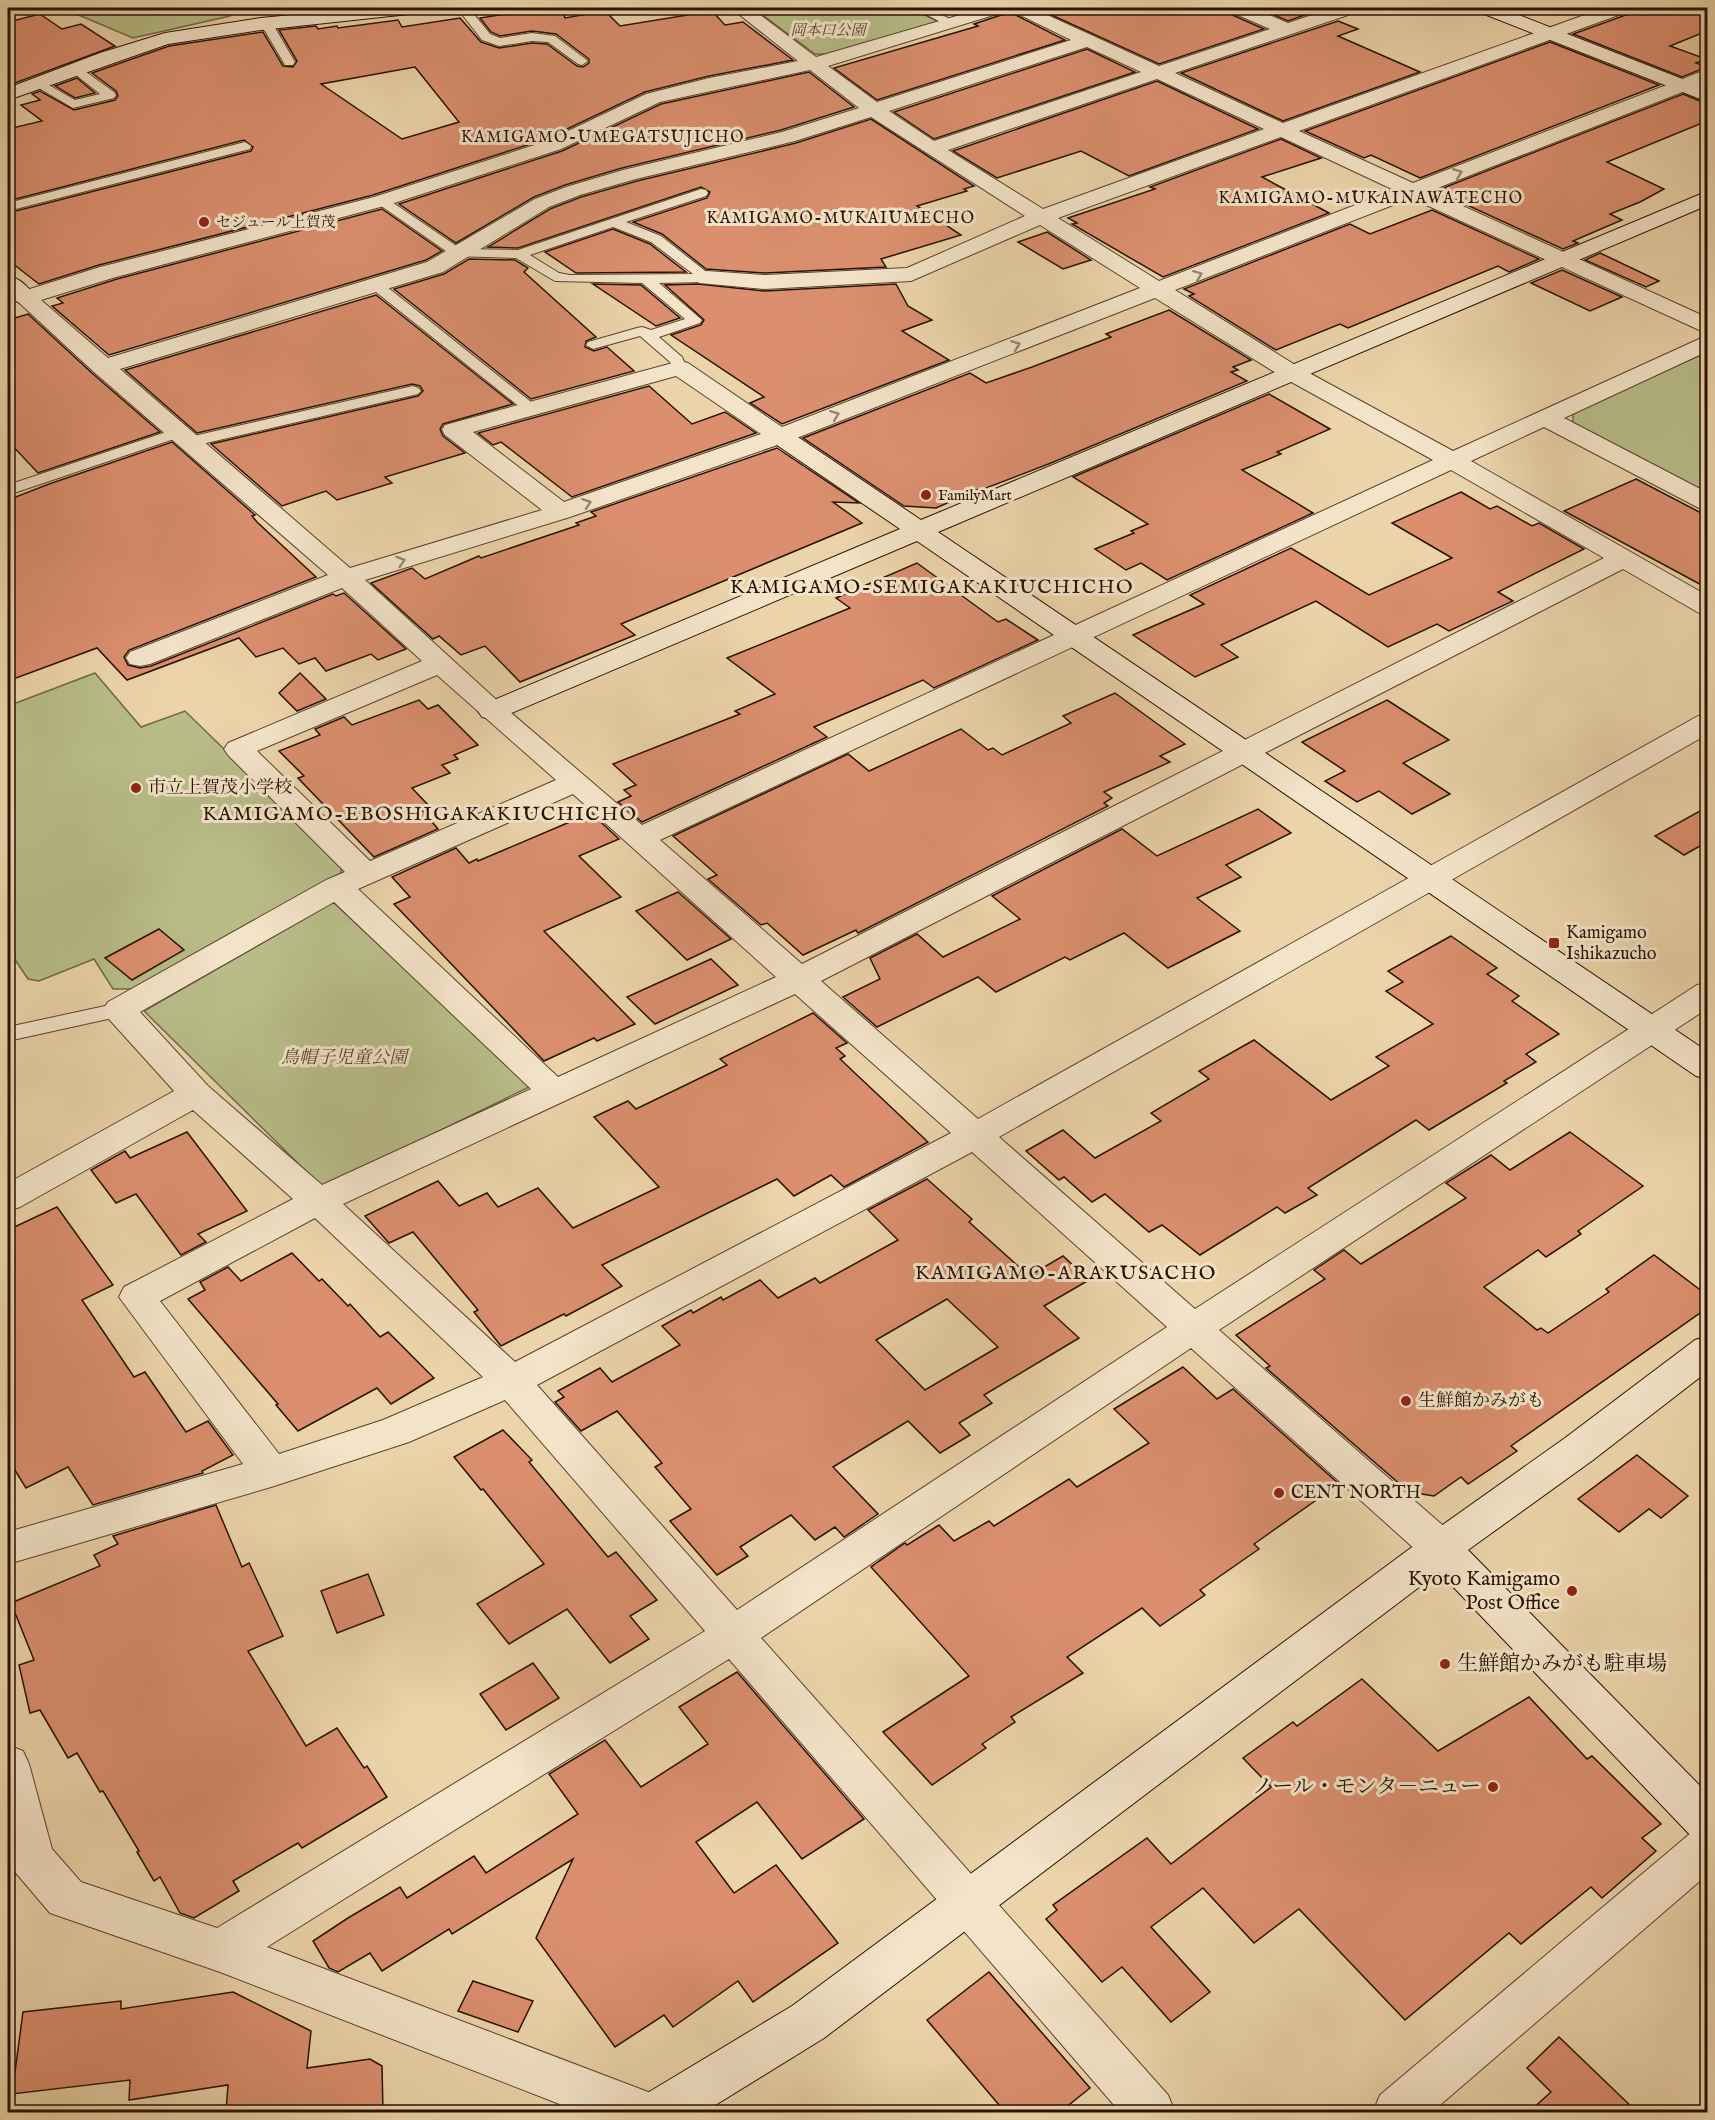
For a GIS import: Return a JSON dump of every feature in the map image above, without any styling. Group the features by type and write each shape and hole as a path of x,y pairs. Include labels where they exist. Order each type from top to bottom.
{"street":[{"path":"8,94 75,68 165,39 261,24 409,8"},
{"path":"740,8 816,63 875,110 1041,217 1292,373 1453,461 1707,606"},
{"path":"13,294 108,272 381,201 554,145 653,98 709,84 816,63 1002,8"},
{"path":"1018,8 1707,327"},
{"path":"1238,8 1287,29"},
{"path":"933,148 1350,8"},
{"path":"1486,8 1707,96"},
{"path":"706,278 765,282 911,274 1041,217 1620,8"},
{"path":"102,367 435,267 542,203 573,191 630,174 788,137 1089,40"},
{"path":"140,658 345,578 561,512 780,436 1707,75"},
{"path":"492,711 1707,197"},
{"path":"13,294 184,437 345,578 492,711 576,782 1441,1548 1707,1824"},
{"path":"639,838 1707,342"},
{"path":"561,512 454,430 681,368 1707,1068"},
{"path":"1545,418 1707,502"},
{"path":"271,1472 137,1297 318,1201 797,980 1622,559"},
{"path":"366,875 238,749 439,664"},
{"path":"13,1537 271,1472 396,1431 511,1381 974,1136 1707,722"},
{"path":"576,782 337,887 119,1010 196,1094 318,1201 511,1381 1151,2112"},
{"path":"337,887 554,1092"},
{"path":"221,1951 734,1634 1192,1329 1707,993"},
{"path":"8,1198 196,1094"},
{"path":"661,2112 808,2022 1441,1548 1579,1449 1707,1350"},
{"path":"8,1764 32,1859 66,1898 221,1951 639,2112"},
{"path":"1397,2112 1707,1846"}],"lane":[{"path":"463,8 486,37 499,42 532,37 551,39 582,61"},
{"path":"920,8 952,23"},
{"path":"261,24 270,29 289,62"},
{"path":"38,84 73,104 110,95 75,68"},
{"path":"8,207 245,146"},
{"path":"381,201 458,253 519,254 701,193"},
{"path":"613,222 656,239 706,278"},
{"path":"519,254 555,277 570,279 706,278"},
{"path":"645,278 695,320 649,336"},
{"path":"376,285 531,409"},
{"path":"593,345 642,331 677,360 681,368"},
{"path":"8,490 184,437 413,391"},
{"path":"8,1034 119,1010"}],"green space":[{"path":"62,8 239,8 230,16 133,38"},
{"name":"岡本口公園","path":"753,8 909,8 940,22 833,54 815,54"},
{"path":"1707,352 1707,493 1573,423 1573,412"},
{"name":"市立上賀茂小学校","path":"95,673 141,727 185,711 343,865 339,878 136,989 113,989 94,959 39,981 28,979 8,949 8,706"},
{"name":"鳥帽子児童公園","path":"333,902 531,1086 323,1188 144,1011"}],"building":[{"path":"1036,8 1227,8 1230,14 1264,29 1159,64"},
{"path":"1258,8 1307,8 1316,11 1288,21"},
{"path":"1665,8 1707,8 1707,31 1670,46 1706,59 1696,63 1707,67 1682,77 1573,34 1634,12 1643,15"},
{"path":"562,10 565,18 605,11 620,26 712,11 725,25 743,22 793,60 709,76 645,92 546,139 373,195 99,265 39,284 8,260 8,213 251,151 253,147 244,140 8,201 8,129 42,121 21,105 40,100 32,94 40,91 74,110 115,100 118,96 116,91 92,73 169,46 263,32 283,66 293,67 297,61 279,30 316,26 318,29 337,26 338,28 398,20 402,27 460,18 481,42 499,48 532,43 547,44 577,66 583,67 589,63 589,59 556,34 532,31 500,36 491,32 480,18 518,12","holes":["415,67 459,122 402,139 321,84"]},
{"path":"1010,12 1065,40 877,100 834,68 978,26 974,24"},
{"path":"40,14 62,29 81,24 115,46 15,83 8,77 8,22"},
{"path":"1338,21 1358,29 1338,36 1420,72 1283,121 1181,73"},
{"path":"1550,42 1659,85 1420,178 1371,155 1364,158 1305,131"},
{"path":"1087,49 1135,72 934,139 894,112"},
{"path":"809,72 854,107 781,130 622,168 565,185 534,197 456,243 399,204 562,151 661,104"},
{"path":"77,78 95,93 75,98 55,86"},
{"path":"1157,81 1258,129 1129,176 1081,151 997,178 953,151"},
{"path":"1683,94 1707,104 1707,121 1607,162 1664,189 1610,214 1622,220 1573,241 1578,243 1563,249 1456,200 1463,198 1443,188"},
{"path":"871,119 974,186 964,189 967,191 917,206 961,235 881,259 886,267 765,273 706,269 662,234 633,222 707,198 710,192 701,187 518,248 488,247 550,209 581,197 637,181 796,143"},
{"path":"1281,139 1321,158 1262,177 1329,213 1163,277 1072,224 1077,223 1068,218 1155,189 1150,187"},
{"path":"382,209 442,251 426,260 109,355 52,306 63,303 57,298 117,279"},
{"path":"1432,210 1539,259 1509,272 1498,266 1348,328 1340,324 1276,350 1189,296 1194,294 1184,289 1350,224 1370,234"},
{"path":"613,229 650,244 686,272 576,273 545,252"},
{"path":"1047,232 1091,260 1063,269 1018,242"},
{"path":"1600,253 1659,281 1646,287 1585,260"},
{"path":"469,259 515,260 528,268 524,272 596,337 586,341 585,347 594,351 607,347 634,371 531,399 394,289 444,274"},
{"path":"1562,270 1622,297 1590,311 1531,283"},
{"path":"593,284 641,285 680,318 656,326"},
{"path":"698,284 765,291 896,284 908,306 932,320 902,331 949,360 782,424 750,403 764,397 671,335 701,325 704,320 665,285"},
{"path":"376,295 513,404 443,424 440,429 443,436 465,453 385,477 392,483 337,500 326,491 282,506 211,444 418,396 423,391 420,386 412,384 197,433 125,370"},
{"path":"1169,310 1251,360 1233,367 1238,370 1231,372 1247,381 1051,463 979,489 936,508 904,506 803,438 970,373 986,383 1032,367 1111,337 1106,334"},
{"path":"28,314 160,432 38,473 8,441 8,320"},
{"path":"649,386 692,424 725,412 756,433 572,497 501,442 493,445 478,433"},
{"path":"1269,394 1330,429 1277,452 1281,454 1242,470 1313,513 1167,580 1141,563 1126,570 1095,549 1134,533 1131,531 1148,524 1073,477"},
{"path":"172,442 255,515 252,516 257,522 316,577 129,650 124,657 128,665 140,668 151,666 333,594 336,596 344,593 406,649 378,660 371,654 326,671 315,658 299,664 283,648 256,657 239,638 127,680 97,648 8,681 8,500"},
{"path":"777,448 859,503 833,502 862,523 621,624 635,635 520,682 485,646 461,655 439,636 433,639 371,583 412,568 425,579 479,556 481,558 579,525 576,523 596,516 591,512"},
{"path":"1636,479 1707,516 1707,588 1564,511"},
{"path":"1461,492 1490,509 1497,506 1532,526 1539,523 1584,549 1498,592 1513,601 1449,631 1437,624 1388,647 1316,601 1221,645 1238,657 1195,677 1133,635 1204,604 1190,595 1291,548 1369,595 1452,558 1392,523"},
{"path":"917,563 998,622 1006,619 1038,640 934,688 923,680 814,727 827,737 642,822 618,802 631,796 624,790 636,785 613,764 740,714 735,711 775,694 727,658 850,608 836,598"},
{"path":"300,673 326,699 297,711 279,693"},
{"path":"1115,693 1185,744 1160,756 1170,762 1104,792 1112,798 1104,803 1108,806 858,933 856,930 803,955 767,923 761,925 708,879 717,875 673,836 848,754 869,771 961,729 988,750 993,748 1002,755 1071,723 1063,716"},
{"path":"419,700 428,709 438,705 478,745 454,755 458,759 442,765 450,773 412,788 431,808 423,811 438,829 374,857 298,778 304,776 279,751 320,735 315,729 344,717 352,725"},
{"path":"1387,700 1449,740 1403,763 1450,794 1412,814 1379,791 1357,802 1325,781 1345,771 1302,742"},
{"path":"1707,807 1707,842 1684,855 1655,836"},
{"path":"1258,809 1291,833 1226,865 1241,877 1197,898 1240,931 1168,968 1124,933 1070,960 1065,957 996,992 978,977 877,1027 843,997 880,979 870,958 917,934 943,957 1020,919 992,896 1122,829 1157,856"},
{"path":"591,813 619,839 579,856 621,897 544,931 635,1024 597,1041 594,1038 544,1061 394,904 410,897 392,877 456,848 469,863 477,859 478,861"},
{"path":"678,892 731,939 687,960 636,911"},
{"path":"159,929 184,950 132,980 105,958"},
{"path":"1451,936 1497,968 1487,974 1519,996 1512,1001 1559,1034 1526,1054 1536,1062 1504,1081 1507,1083 1429,1130 1416,1120 1308,1188 1317,1195 1285,1213 1277,1207 1200,1255 1162,1225 1149,1232 1105,1194 1092,1202 1064,1177 1059,1180 1026,1151 1063,1130 1095,1158 1161,1121 1151,1113 1209,1079 1199,1071 1254,1040 1331,1100 1389,1066 1376,1057 1433,1024 1386,991 1403,982 1388,971"},
{"path":"711,959 738,985 655,1024 627,997"},
{"path":"813,1013 847,1043 836,1048 845,1056 840,1059 928,1142 844,1187 831,1175 794,1196 777,1179 602,1265 622,1286 566,1316 564,1314 501,1346 474,1312 478,1310 413,1232 389,1243 365,1216 438,1181 459,1206 487,1193 498,1207 538,1188 573,1228 659,1187 594,1117 628,1101 636,1109 727,1065 720,1059"},
{"path":"187,1132 247,1211 198,1234 206,1242 181,1255 136,1194 116,1203 91,1170 125,1151 130,1158"},
{"path":"1570,1132 1643,1186 1578,1231 1581,1234 1546,1257 1538,1250 1484,1287 1537,1330 1541,1328 1548,1333 1609,1292 1606,1289 1654,1255 1707,1295 1707,1308 1511,1446 1517,1451 1468,1484 1461,1477 1434,1496 1409,1492 1266,1368 1270,1366 1236,1335 1325,1279 1314,1270 1344,1250 1361,1264 1466,1198 1446,1183 1491,1155 1510,1170"},
{"path":"927,1179 972,1219 969,1222 1029,1276 1063,1256 1089,1280 1044,1306 1079,1338 984,1395 992,1403 959,1423 970,1435 940,1453 908,1421 833,1467 878,1514 844,1537 835,1527 815,1540 791,1515 740,1547 748,1556 717,1575 670,1521 691,1509 655,1467 662,1463 617,1411 581,1431 555,1402 564,1397 558,1391 600,1368 612,1382 680,1345 662,1326 691,1310 693,1313 721,1297 723,1300 760,1280 778,1298 815,1278 820,1283 898,1240 868,1210","holes":["947,1299 998,1347 925,1390 876,1340"]},
{"path":"57,1207 113,1285 82,1300 134,1377 145,1372 186,1432 208,1421 233,1455 202,1471 203,1473 93,1505 68,1467 26,1488 8,1459 8,1230"},
{"path":"292,1253 319,1281 322,1279 348,1306 350,1304 380,1337 388,1332 434,1378 391,1404 377,1388 298,1431 276,1405 278,1404 188,1299 205,1290 200,1282 228,1267 241,1281"},
{"path":"1183,1367 1217,1399 1233,1389 1339,1484 1254,1544 1259,1549 1200,1590 1205,1595 1160,1626 1142,1608 1067,1657 1083,1673 1011,1717 1015,1722 982,1744 986,1748 932,1785 883,1732 969,1676 871,1567 905,1543 907,1545 939,1525 954,1541 989,1521 994,1526 1069,1479 1077,1487 1149,1443 1114,1409"},
{"path":"503,1430 532,1460 529,1462 608,1557 616,1552 657,1600 630,1616 649,1639 610,1663 567,1609 509,1644 477,1604 544,1564 454,1457"},
{"path":"1637,1455 1688,1496 1661,1518 1649,1509 1619,1532 1578,1499"},
{"path":"216,1505 242,1567 249,1563 283,1636 248,1651 306,1746 337,1728 364,1768 367,1766 387,1797 302,1848 298,1843 233,1881 239,1891 194,1918 180,1913 160,1877 154,1881 103,1791 100,1792 77,1753 68,1758 40,1710 30,1713 19,1665 34,1660 11,1603 100,1566 94,1555 118,1544 113,1536"},
{"path":"368,1574 384,1615 337,1633 321,1591"},
{"path":"533,1663 559,1698 506,1730 480,1694"},
{"path":"737,1672 864,1819 802,1859 757,1802 696,1842 734,1893 776,1865 838,1943 753,2002 738,1981 673,2027 664,2015 615,2047 536,1938 573,1859 452,1934 449,1929 382,1971 370,1953 338,1972 329,1968 313,1941 348,1918 400,1887 407,1898 474,1856 486,1873 578,1814 549,1774 605,1740 641,1787 708,1744 679,1707"},
{"path":"1362,1679 1438,1751 1529,1697 1587,1759 1592,1756 1661,1824 1642,1838 1656,1851 1602,1898 1591,1887 1521,1944 1509,1933 1405,2020 1299,1909 1254,1943 1203,1888 1151,1927 1210,1992 1171,2022 1122,1967 1102,1982 1046,1919 1057,1910 1053,1905 1147,1838 1171,1864 1271,1787 1243,1758 1293,1722 1297,1726"},
{"path":"989,1972 1090,2088 1060,2112 1005,2112 927,2020"},
{"path":"473,1981 533,2001 518,2032 458,2011"},
{"path":"233,1992 311,2031 307,2068 370,2059 382,2066 383,2112 226,2112 228,2085 129,2100 130,2080 12,2094 23,2012 121,2001 121,2009"},
{"path":"1559,2037 1637,2112 1529,2112 1551,2092 1527,2068"}],"place":[{"name":"セジュール上賀茂","path":"204,222"},
{"name":"FamilyMart","path":"926,495"},
{"name":"市立上賀茂小学校","path":"136,788"},
{"name":"Kamigamo Ishikazucho","path":"1554,943"},
{"name":"生鮮館かみがも","path":"1406,1401"},
{"name":"CENT NORTH","path":"1279,1493"},
{"name":"Kyoto Kamigamo Post Office","path":"1572,1591"},
{"name":"生鮮館かみがも駐車場","path":"1445,1664"},
{"name":"ノール・モンタ－ニュー","path":"1493,1787"}],"district":[{"name":"KAMIGAMO-UMEGATSUJICHO","path":"603,138"},
{"name":"KAMIGAMO-MUKAINAWATECHO","path":"1371,199"},
{"name":"KAMIGAMO-MUKAIUMECHO","path":"841,219"},
{"name":"KAMIGAMO-SEMIGAKAKIUCHICHO","path":"932,587"},
{"name":"KAMIGAMO-EBOSHIGAKAKIUCHICHO","path":"420,814"},
{"name":"KAMIGAMO-ARAKUSACHO","path":"1066,1273"}]}
